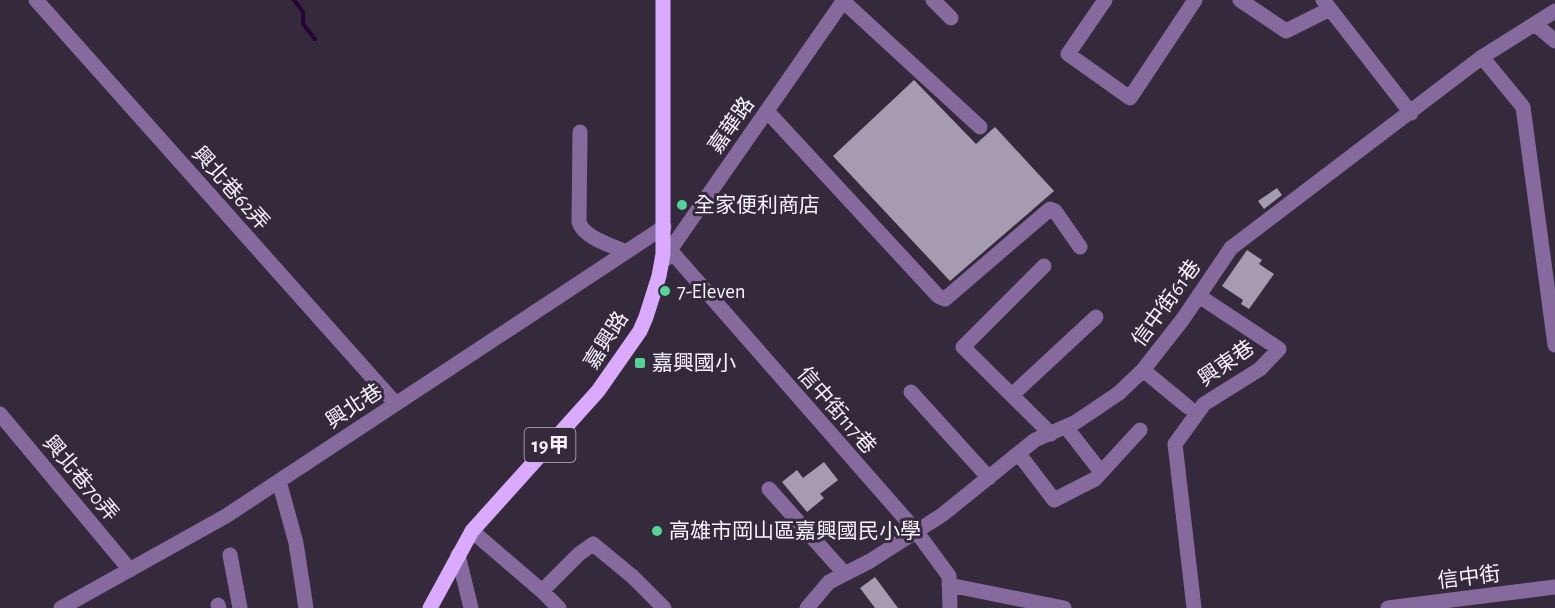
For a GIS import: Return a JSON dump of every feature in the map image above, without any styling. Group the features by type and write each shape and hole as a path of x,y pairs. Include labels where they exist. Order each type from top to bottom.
{"main road":[{"name":"嘉興路","path":"430,608 472,531 598,391 640,331 646,317 659,276 663,254 663,0"}],"street":[{"name":"興北巷62弄","path":"36,0 396,404"},
{"path":"843,0 980,128"},
{"name":"嘉華路","path":"659,276 670,250 843,0"},
{"path":"933,0 951,18"},
{"path":"1105,0 1068,54 1130,98 1195,0"},
{"path":"1240,0 1286,31 1327,4 1411,112"},
{"name":"信中街61巷","path":"807,608 829,582 870,561 942,515 1035,440 1076,422 1119,393 1143,370 1183,319 1231,248 1482,57 1555,11"},
{"path":"1535,24 1555,41"},
{"path":"1482,57 1523,107 1555,345"},
{"path":"766,111 938,296 945,299 1050,209 1055,211 1080,247"},
{"path":"580,132 579,222 581,229 586,234 626,252"},
{"name":"興北巷","path":"61,608 226,516 664,227"},
{"name":"信中街117巷","path":"670,250 916,531 949,576 950,608"},
{"path":"1044,266 963,347 1051,434"},
{"name":"興東巷","path":"1194,608 1175,444 1204,404 1260,369 1279,349 1198,296"},
{"path":"1012,395 1096,316"},
{"path":"1143,370 1188,407"},
{"path":"911,392 989,478"},
{"name":"興北巷70弄","path":"0,414 130,570"},
{"path":"1066,427 1101,472"},
{"path":"1019,454 1054,500 1095,479 1140,429"},
{"path":"279,481 296,543 306,608"},
{"path":"769,489 845,574"},
{"path":"472,531 559,608"},
{"path":"542,591 579,554 593,544 633,577 664,608"},
{"path":"230,555 240,608"},
{"path":"458,555 471,608"},
{"path":"950,585 1064,608"},
{"name":"信中街","path":"1388,608 1555,587"}],"building":[{"path":"914,80 976,144 995,127 1054,191 950,281 833,156"},
{"path":"1277,188 1282,195 1264,209 1258,201"},
{"path":"1247,250 1262,260 1259,264 1274,274 1249,309 1241,304 1243,300 1222,286"},
{"path":"824,462 838,480 820,494 824,498 807,512 782,482 797,470 803,478"},
{"path":"875,577 898,608 875,608 860,588"}],"waterway":[{"path":"294,0 303,12 303,24 315,39"}],"place":[{"name":"全家便利商店","path":"682,205"},
{"name":"7-Eleven","path":"665,291"},
{"name":"嘉興國小","path":"640,363"},
{"name":"高雄市岡山區嘉興國民小學","path":"657,531"}]}
